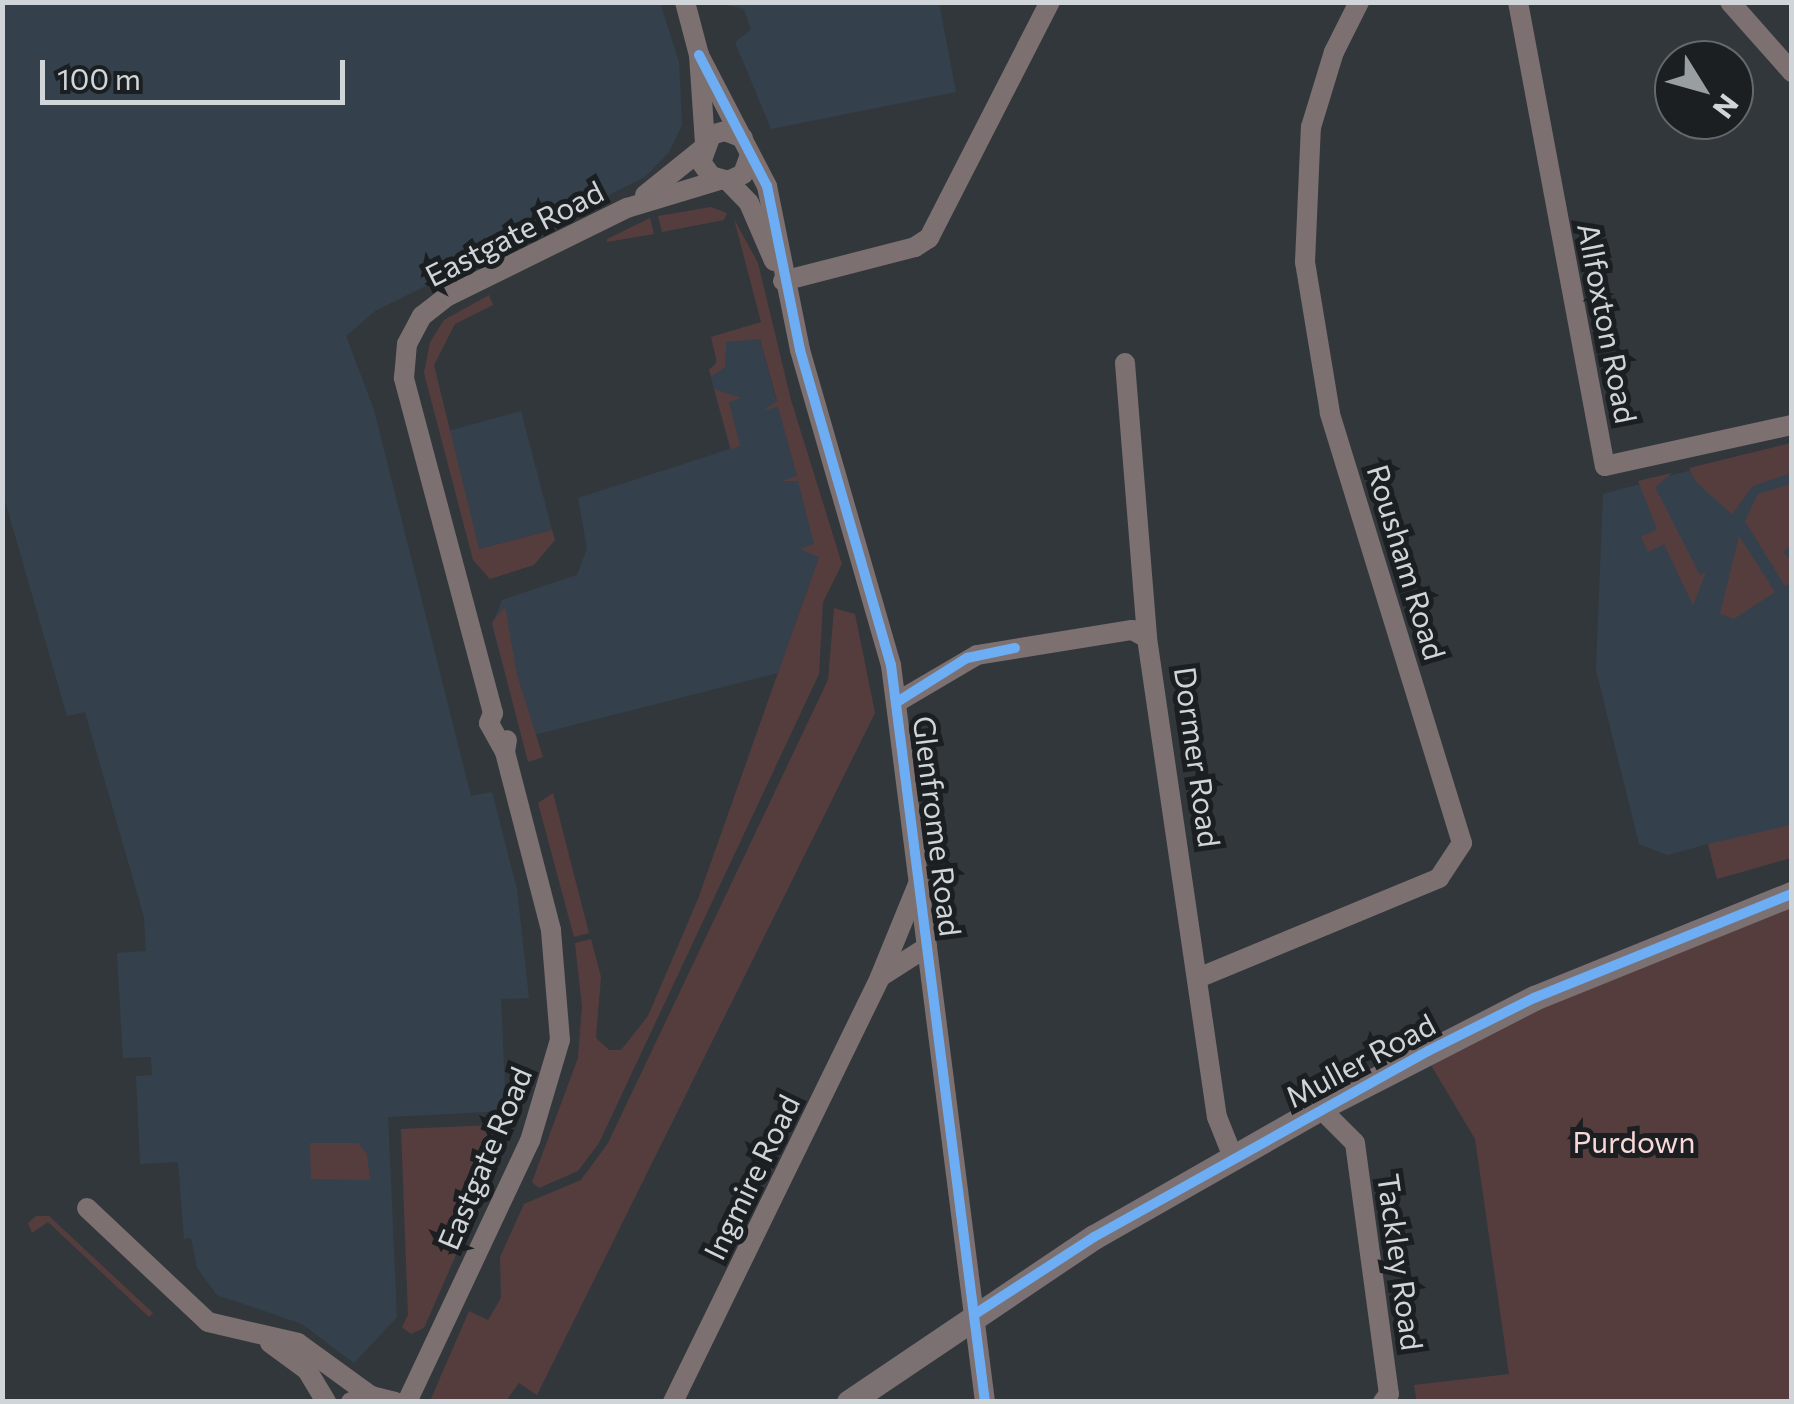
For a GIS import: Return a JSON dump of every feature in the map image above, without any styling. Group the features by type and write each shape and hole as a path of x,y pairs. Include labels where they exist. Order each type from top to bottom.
{"main road":[{"name":"Muller Road","path":"849,1402 975,1314 1320,1108 1534,998 1792,894"}],"street":[{"name":"Glenfrome Road","path":"685,2 699,55 703,146"},
{"path":"783,281 915,247 929,238 1050,2"},
{"name":"Rousham Road","path":"1198,978 1440,878 1462,844 1330,413 1306,262 1311,127 1334,52 1360,2"},
{"name":"Allfoxton Road","path":"1518,2 1605,466 1792,425"},
{"path":"1730,2 1792,72"},
{"name":"Glenfrome Road","path":"699,55 767,186 783,281 897,702 985,1402"},
{"path":"726,131 747,147 743,174 724,180 705,170 703,146 726,131"},
{"name":"Eastgate Road","path":"627,208 703,146"},
{"name":"Glenfrome Road","path":"724,180 749,203 783,281"},
{"name":"Eastgate Road","path":"407,1402 530,1141 560,1040 551,930 505,752 489,723 493,713 404,378 404,353 434,306 627,208 724,180"},
{"name":"Dormer Road","path":"1125,362 1146,638 1216,1117 1233,1157"},
{"path":"897,702 977,655 1132,630 1146,638"},
{"name":"Ingmire Road","path":"673,1402 880,977 919,883"},
{"path":"880,977 928,947"},
{"name":"Tackley Road","path":"1320,1108 1355,1143 1386,1395"},
{"path":"87,1208 186,1306 218,1327 313,1350 361,1399 395,1402"},
{"path":"256,1335 294,1358 326,1402"}],"shaded area":[{"path":"3,3 660,3 679,62 682,125 669,152 645,177 375,311 346,336 374,410 471,796 492,792 517,890 529,998 501,999 506,1111 388,1117 397,1317 354,1363 302,1324 217,1295 197,1268 191,1238 184,1239 178,1162 140,1164 136,1076 152,1075 151,1057 123,1058 117,953 146,951 144,917 85,712 67,716 3,494"},
{"path":"718,3 939,3 956,92 771,129 735,42 751,30 744,9"},
{"path":"757,329 819,557 778,673 522,738 492,625 502,600 577,575 587,548 578,498 730,449 711,377 723,338"},
{"path":"521,411 552,530 479,549 448,431"},
{"path":"1791,443 1791,858 1717,879 1708,844 1667,855 1639,844 1596,670 1603,494"}],"green space":[{"path":"711,207 727,213 724,220 662,232 658,216"},
{"path":"650,218 654,234 607,242 607,239"},
{"path":"734,219 758,263 791,400 842,564 823,602 819,674 599,1143 578,1171 539,1188 532,1182 578,1058 582,1006 575,943 591,939 601,977 596,1038 609,1050 621,1050 648,1016 698,899 819,557 800,549 814,544 798,481 782,481 797,476 778,407 764,410 777,401 760,339 726,342 725,367 711,377 709,370 717,362 711,337 761,322"},
{"path":"489,295 493,305 455,324 434,365 479,549 552,530 555,540 534,565 490,579 473,560 424,373 430,342 444,320"},
{"path":"714,389 741,398 729,402 740,446 731,449"},
{"path":"1791,443 1791,473 1753,486 1732,514 1696,482 1689,468"},
{"path":"1672,473 1655,487 1700,575 1706,572 1693,605 1664,544 1648,552 1641,537 1657,529 1638,481"},
{"path":"1791,484 1791,544 1783,553 1791,559 1791,582 1785,586 1745,521 1758,494"},
{"path":"1739,536 1775,592 1734,619 1720,614"},
{"path":"505,607 517,675 543,757 528,762 492,622"},
{"path":"834,608 855,614 875,713 537,1395 519,1383 506,1401 430,1401 469,1311 488,1320 501,1298 500,1257 524,1204 581,1180 608,1143 828,680"},
{"path":"553,793 589,933 574,937 538,803"},
{"path":"1791,825 1791,858 1717,879 1708,844"},
{"name":"Purdown","path":"1791,908 1791,1401 1417,1402 1414,1385 1509,1374 1475,1139 1425,1055"},
{"path":"493,1125 500,1154 424,1328 411,1334 402,1327 408,1315 401,1129"},
{"path":"310,1143 358,1143 367,1154 370,1180 311,1179"},
{"path":"36,1216 49,1216 153,1313 149,1317 48,1222 32,1233 28,1223"}],"cycle path":[{"path":"699,55 767,186 800,350 891,665 985,1402"},
{"path":"897,702 967,658 1015,648"},
{"path":"975,1314 1094,1237 1428,1051 1534,998 1792,894"}]}
